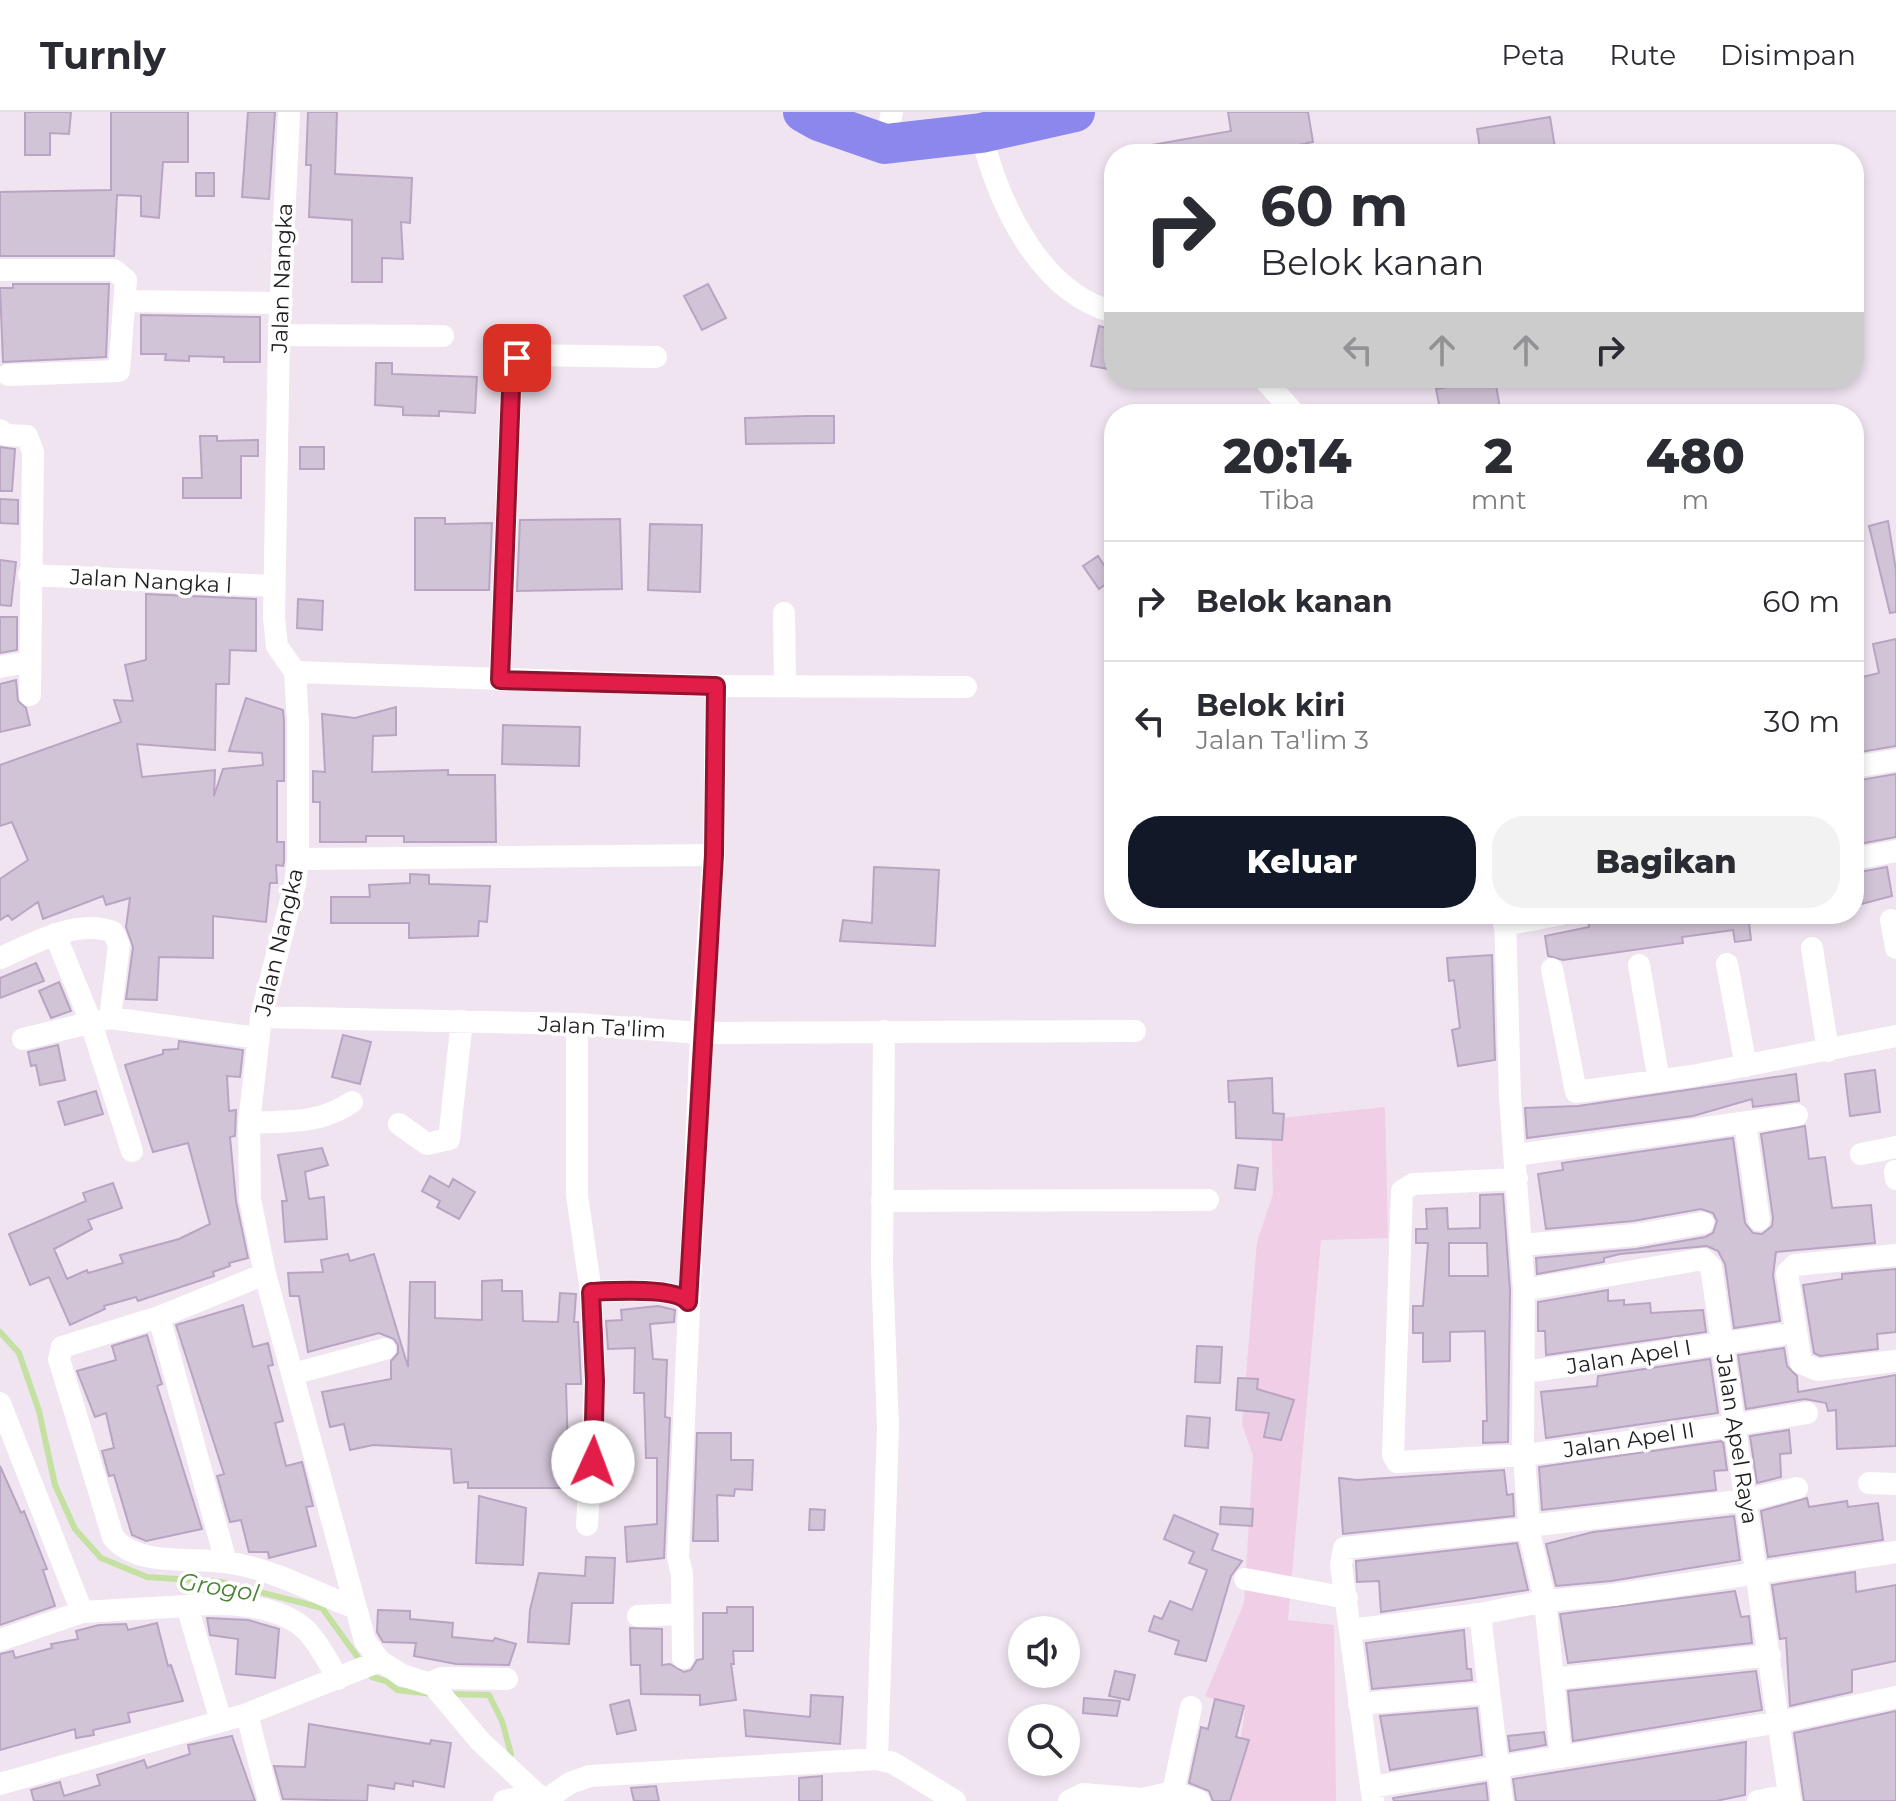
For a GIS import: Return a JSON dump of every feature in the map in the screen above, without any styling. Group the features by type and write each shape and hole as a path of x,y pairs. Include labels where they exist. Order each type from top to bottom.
{"highway":[{"path":"803,112 888,128 981,133 1075,112"}],"street":[{"name":"Jalan Nangka","path":"289,112 279,335 274,586 277,646 295,672 298,859 295,884 260,1027 249,1123 250,1199 265,1274 353,1607 365,1641 361,1670"},
{"path":"981,133 999,196 1040,258 1072,293 1104,310"},
{"path":"0,270 114,270 126,280 127,301 119,371 8,375"},
{"path":"127,301 282,303"},
{"path":"279,335 443,336"},
{"path":"500,680 512,363 522,355 656,357"},
{"path":"1272,388 1286,404"},
{"path":"0,430 6,435 31,439 27,662 30,695"},
{"name":"Jalan Nangka I","path":"29,575 274,586"},
{"path":"784,613 785,686"},
{"path":"0,667 27,662"},
{"path":"295,672 716,686 966,687"},
{"path":"683,1658 682,1574 678,1557 701,1033 714,855 716,686"},
{"path":"1864,765 1896,760"},
{"path":"1864,857 1896,851"},
{"path":"298,859 714,855"},
{"path":"1891,920 1896,948"},
{"path":"1505,924 1524,1290 1524,1455 1529,1527 1545,1601 1561,1757"},
{"path":"0,958 55,934 101,927 113,932 119,945 100,1019"},
{"path":"55,934 100,1019 132,1151"},
{"path":"1812,948 1828,1051"},
{"path":"1727,964 1746,1066"},
{"path":"1639,965 1659,1081"},
{"path":"1552,969 1576,1092 1746,1066 1896,1036"},
{"path":"23,1039 100,1019"},
{"name":"Jalan Ta'lim","path":"100,1019 260,1027 462,1021 577,1024 701,1033 1135,1031"},
{"path":"399,1124 427,1144 449,1139 462,1021"},
{"path":"577,1024 576,1166 591,1292 595,1381 587,1525"},
{"path":"877,1759 888,1473 882,1201 884,1031"},
{"path":"249,1123 316,1120 334,1115 352,1102"},
{"path":"1516,1155 1797,1115"},
{"path":"1745,1123 1759,1220"},
{"path":"1861,1154 1896,1147"},
{"name":"Jalan Apel II","path":"1517,1179 1413,1184 1402,1191 1393,1455 1404,1465 1524,1455 1636,1441 1807,1413"},
{"path":"882,1201 1208,1200"},
{"path":"1521,1245 1635,1235 1703,1223"},
{"path":"1896,1255 1795,1265 1787,1273 1801,1363 1818,1370 1896,1361"},
{"name":"Jalan Apel Raya","path":"1524,1290 1703,1259 1711,1267 1790,1798"},
{"path":"265,1274 159,1317 62,1347 59,1359 87,1461 113,1537 121,1548 155,1557 226,1562 297,1582 353,1607"},
{"path":"591,1292 634,1291 681,1296 688,1302"},
{"path":"159,1317 226,1562"},
{"name":"Jalan Apel I","path":"1525,1372 1780,1335"},
{"path":"293,1374 385,1349"},
{"path":"0,1403 82,1612"},
{"path":"1869,1483 1896,1484"},
{"path":"1797,1488 1747,1500 1344,1548 1341,1565 1372,1794 1498,1764 1780,1722 1896,1697"},
{"path":"1350,1630 1480,1614 1545,1601 1613,1595 1896,1552"},
{"path":"1245,1579 1347,1598"},
{"path":"0,1640 82,1612 209,1603 288,1617 361,1670"},
{"path":"187,1606 221,1721"},
{"path":"638,1616 682,1614"},
{"path":"1480,1614 1502,1801"},
{"path":"1553,1679 1770,1655"},
{"path":"0,1784 247,1714 361,1670 402,1675 432,1684 454,1712 542,1799"},
{"path":"432,1684 451,1677 507,1679"},
{"path":"1359,1704 1487,1693"},
{"path":"1173,1792 1191,1707"},
{"path":"247,1714 269,1801"},
{"path":"504,1801 542,1799 590,1776 877,1759 893,1763 955,1801"},
{"path":"1069,1801 1083,1794 1142,1799 1173,1792 1199,1801"},
{"path":"1758,1801 1790,1798"}],"shaded area":[{"path":"1385,1107 1388,1238 1321,1240 1288,1620 1334,1625 1336,1801 1232,1801 1245,1710 1205,1696 1244,1603 1253,1456 1242,1424 1257,1242 1273,1194 1271,1119"}],"building":[{"path":"25,112 71,112 69,134 50,133 50,155 25,155"},
{"path":"111,112 188,112 188,162 163,162 159,218 141,216 141,196 117,195 114,256 0,256 0,192 111,190"},
{"path":"248,112 275,112 269,199 242,197"},
{"path":"308,112 337,112 335,174 412,178 410,223 401,222 403,259 382,258 382,282 352,282 352,220 309,217 311,165 306,165"},
{"path":"1228,112 1308,112 1313,142 1157,144 1231,131"},
{"path":"1550,117 1554,144 1479,144 1477,129"},
{"path":"196,173 214,173 214,196 196,196"},
{"path":"13,284 109,284 106,357 3,362 0,288 13,288"},
{"path":"708,284 726,318 702,330 684,296"},
{"path":"141,315 260,317 260,362 224,362 224,357 189,356 189,361 165,360 166,354 141,354"},
{"path":"1099,326 1104,327 1104,368 1091,366"},
{"path":"376,363 392,363 392,374 477,377 475,413 439,411 439,416 403,415 403,407 375,405"},
{"path":"1497,388 1499,404 1439,404 1436,389"},
{"path":"834,416 834,443 746,444 745,418"},
{"path":"200,436 217,436 217,441 258,440 258,456 241,456 241,498 183,498 183,478 202,478"},
{"path":"0,447 15,449 12,491 0,491"},
{"path":"300,447 324,447 324,469 300,469"},
{"path":"0,499 18,500 18,524 0,523"},
{"path":"415,518 445,518 445,524 492,523 489,590 415,590"},
{"path":"620,519 622,589 517,591 520,520"},
{"path":"1888,521 1896,570 1896,612 1890,613 1869,526"},
{"path":"650,524 702,525 700,592 648,590"},
{"path":"1098,556 1104,565 1104,585 1099,589 1083,566"},
{"path":"0,560 16,562 11,606 0,605"},
{"path":"146,594 256,599 256,651 230,650 229,684 216,684 215,750 137,744 142,777 215,770 214,796 223,769 263,765 262,753 229,751 246,698 283,710 284,721 284,781 277,781 277,842 284,842 284,862 283,866 276,865 277,883 270,883 266,922 213,916 213,958 159,957 157,1000 126,999 133,947 126,927 130,898 106,905 103,896 43,919 38,902 12,920 8,915 0,920 0,879 28,860 12,822 0,826 0,765 121,722 114,700 133,701 125,665 146,660"},
{"path":"298,599 323,601 322,630 297,628"},
{"path":"0,617 17,617 17,650 0,653"},
{"path":"1896,639 1896,746 1864,751 1864,677 1879,673 1873,644"},
{"path":"16,680 18,701 26,708 30,725 0,732 0,684"},
{"path":"396,707 396,735 373,736 372,772 448,770 448,775 495,775 496,842 404,842 404,836 366,836 366,842 320,842 320,802 313,802 313,771 325,772 322,714 355,718"},
{"path":"503,725 580,727 579,766 502,764"},
{"path":"1896,774 1896,837 1864,843 1864,779"},
{"path":"874,867 939,870 935,946 840,941 843,920 872,923"},
{"path":"1887,867 1892,896 1864,903 1864,871"},
{"path":"410,874 429,875 429,884 490,886 487,922 479,921 478,936 409,938 409,923 331,923 331,897 370,897 369,885 410,883"},
{"path":"1589,924 1749,924 1751,940 1735,942 1733,930 1682,937 1683,943 1563,960 1548,956 1545,936 1589,927"},
{"path":"1492,955 1495,1060 1458,1066 1452,1030 1460,1028 1454,980 1449,981 1447,958"},
{"path":"36,963 44,981 0,998 0,978"},
{"path":"59,982 71,1011 51,1018 39,991"},
{"path":"343,1035 371,1042 360,1084 332,1077"},
{"path":"179,1041 243,1050 240,1077 227,1076 229,1111 236,1110 235,1136 230,1137 236,1201 248,1258 229,1263 230,1266 213,1272 214,1276 138,1301 136,1297 104,1306 105,1309 70,1325 49,1277 30,1285 9,1234 86,1201 83,1193 113,1183 122,1208 88,1220 92,1229 54,1249 67,1279 87,1270 88,1273 123,1263 120,1255 179,1239 210,1224 188,1143 153,1152 125,1065 163,1054 163,1050 178,1049"},
{"path":"58,1045 65,1080 40,1085 36,1065 31,1066 28,1052"},
{"path":"1875,1070 1880,1112 1850,1116 1845,1074"},
{"path":"1796,1074 1799,1101 1753,1107 1752,1099 1693,1116 1527,1138 1525,1108 1578,1106"},
{"path":"1272,1078 1273,1113 1284,1114 1282,1140 1236,1138 1235,1102 1229,1102 1228,1081"},
{"path":"96,1091 103,1114 65,1125 58,1102"},
{"path":"1805,1126 1809,1159 1825,1157 1832,1208 1871,1205 1875,1243 1776,1252 1773,1275 1780,1321 1734,1328 1725,1264 1718,1251 1707,1246 1620,1254 1604,1258 1604,1262 1537,1274 1536,1258 1636,1249 1705,1237 1713,1233 1717,1221 1713,1213 1701,1209 1633,1221 1546,1229 1538,1174 1563,1170 1562,1163 1733,1138 1745,1223 1753,1233 1762,1234 1772,1226 1773,1218 1761,1134"},
{"path":"322,1148 328,1165 305,1172 309,1199 324,1197 327,1239 285,1242 282,1201 287,1201 278,1155"},
{"path":"1238,1165 1258,1168 1255,1190 1235,1188"},
{"path":"430,1176 449,1187 453,1179 475,1192 459,1219 437,1207 440,1201 422,1191"},
{"path":"1503,1194 1510,1290 1508,1442 1483,1443 1483,1421 1487,1421 1485,1331 1450,1332 1450,1361 1423,1362 1423,1333 1413,1333 1413,1306 1423,1306 1428,1243 1416,1243 1416,1229 1427,1229 1426,1209 1447,1208 1448,1229 1480,1228 1480,1195","holes":["1449,1243 1487,1243 1488,1276 1449,1276"]},
{"path":"348,1254 350,1261 374,1254 408,1367 410,1282 435,1282 435,1318 482,1320 482,1281 502,1280 502,1291 522,1291 523,1321 558,1322 560,1293 576,1294 574,1322 578,1322 581,1384 566,1384 569,1488 468,1488 468,1482 454,1483 451,1449 373,1445 350,1450 344,1424 330,1427 322,1392 391,1379 391,1361 398,1353 398,1345 394,1339 379,1333 308,1352 299,1296 290,1296 288,1273 323,1272 321,1260"},
{"path":"1896,1269 1896,1332 1877,1334 1878,1349 1820,1356 1814,1353 1803,1285 1842,1279 1842,1274"},
{"path":"1608,1290 1608,1301 1624,1300 1624,1305 1650,1303 1651,1313 1703,1310 1706,1332 1546,1355 1545,1331 1538,1331 1538,1302"},
{"path":"243,1305 253,1347 268,1343 273,1365 268,1366 283,1421 275,1423 286,1466 302,1462 313,1506 306,1507 316,1546 269,1558 268,1552 249,1552 241,1520 230,1522 217,1476 224,1474 176,1325"},
{"path":"658,1306 675,1310 674,1322 650,1324 653,1359 667,1360 665,1417 670,1418 664,1558 627,1562 625,1527 657,1524 657,1458 646,1458 644,1393 634,1393 635,1348 608,1349 606,1321 622,1320 621,1310"},
{"path":"147,1335 162,1384 157,1386 202,1529 146,1541 132,1535 114,1475 109,1476 102,1451 114,1448 106,1413 95,1417 77,1371 116,1360 112,1346"},
{"path":"1197,1346 1222,1347 1220,1383 1195,1382"},
{"path":"1784,1348 1787,1366 1797,1376 1798,1392 1896,1375 1896,1446 1837,1449 1836,1410 1828,1411 1826,1403 1805,1399 1746,1409 1738,1355"},
{"path":"1710,1359 1718,1413 1546,1438 1541,1392 1597,1386 1598,1376"},
{"path":"1238,1378 1258,1379 1257,1389 1294,1400 1281,1440 1264,1437 1269,1413 1236,1410"},
{"path":"1187,1416 1210,1418 1208,1448 1185,1446"},
{"path":"1789,1430 1791,1453 1780,1454 1781,1477 1757,1483 1750,1436"},
{"path":"697,1433 731,1433 731,1460 753,1460 752,1490 735,1489 734,1496 717,1495 718,1541 693,1541"},
{"path":"1723,1441 1727,1470 1714,1471 1716,1490 1542,1510 1539,1467"},
{"path":"0,1466 21,1513 24,1511 47,1569 43,1570 55,1606 0,1625"},
{"path":"1504,1470 1507,1495 1513,1494 1514,1516 1343,1534 1339,1478 1357,1480"},
{"path":"479,1496 526,1508 523,1565 476,1563"},
{"path":"1807,1498 1809,1507 1847,1501 1848,1507 1878,1503 1883,1540 1768,1557 1761,1511"},
{"path":"1221,1507 1253,1509 1252,1526 1220,1524"},
{"path":"810,1509 825,1510 824,1530 809,1530"},
{"path":"1174,1515 1218,1534 1212,1550 1242,1561 1231,1576 1206,1661 1175,1654 1179,1641 1149,1631 1154,1616 1162,1619 1170,1601 1192,1610 1207,1570 1189,1563 1194,1552 1164,1539"},
{"path":"1734,1516 1740,1560 1611,1581 1556,1586 1546,1544 1593,1532"},
{"path":"1517,1543 1528,1590 1381,1612 1379,1581 1357,1582 1356,1561"},
{"path":"586,1557 615,1558 613,1603 572,1603 569,1644 528,1642 530,1610 539,1573 585,1576"},
{"path":"1855,1572 1856,1592 1896,1585 1896,1661 1852,1670 1852,1692 1790,1706 1786,1638 1780,1639 1772,1585"},
{"path":"1735,1591 1741,1617 1749,1616 1752,1643 1568,1663 1560,1614"},
{"path":"727,1607 753,1607 753,1651 733,1651 734,1664 731,1664 736,1700 700,1705 700,1695 641,1694 640,1665 631,1665 630,1628 662,1629 662,1665 670,1664 684,1672 691,1670 697,1660 703,1659 703,1613 727,1613"},
{"path":"378,1610 410,1611 410,1619 453,1623 452,1637 493,1641 495,1638 516,1644 509,1665 456,1664 414,1656 416,1643 383,1642 377,1632"},
{"path":"207,1618 248,1620 279,1629 275,1678 236,1674 238,1639 210,1635"},
{"path":"157,1623 168,1666 171,1665 183,1701 128,1713 130,1722 93,1730 94,1735 76,1738 75,1729 0,1750 0,1654 13,1651 15,1658 52,1648 51,1644 78,1639 76,1631 99,1625 126,1624 128,1630"},
{"path":"1464,1630 1467,1669 1471,1669 1472,1680 1372,1689 1366,1643"},
{"path":"1115,1671 1135,1675 1129,1700 1109,1696"},
{"path":"1756,1671 1762,1710 1573,1741 1568,1691"},
{"path":"811,1695 843,1697 840,1744 746,1736 744,1710 810,1717"},
{"path":"1084,1698 1120,1701 1117,1716 1083,1713"},
{"path":"1215,1699 1244,1706 1236,1737 1249,1740 1230,1801 1213,1801 1209,1791 1189,1783 1201,1727 1208,1729"},
{"path":"629,1700 636,1730 617,1734 610,1705"},
{"path":"1477,1708 1482,1755 1390,1770 1380,1716"},
{"path":"1896,1711 1896,1801 1804,1801 1794,1733"},
{"path":"309,1724 430,1744 431,1740 451,1743 444,1787 413,1781 413,1786 395,1783 394,1789 368,1785 367,1801 283,1799 274,1766 305,1767"},
{"path":"1544,1732 1546,1745 1510,1751 1508,1736"},
{"path":"232,1736 255,1801 34,1801 31,1790 60,1782 64,1796 100,1785 97,1775 144,1760 147,1768 190,1754 188,1745"},
{"path":"1746,1742 1745,1795 1716,1801 1516,1801 1513,1779"},
{"path":"822,1776 822,1801 799,1801 799,1778"},
{"path":"1486,1783 1488,1801 1394,1801 1393,1798"},
{"path":"656,1786 659,1801 634,1801 631,1788"}],"waterway":[{"name":"Grogol","path":"0,1332 19,1353 39,1411 55,1485 75,1529 101,1558 147,1577 221,1582 322,1608 372,1677 386,1681 397,1690 432,1694"},
{"name":"Grogol","path":"447,1694 489,1695 502,1721 511,1754"}],"route":[{"path":"517,358 512,363 500,680 716,686 714,855 701,1033 688,1302 681,1296 634,1291 591,1292 595,1381 593,1462"}]}
